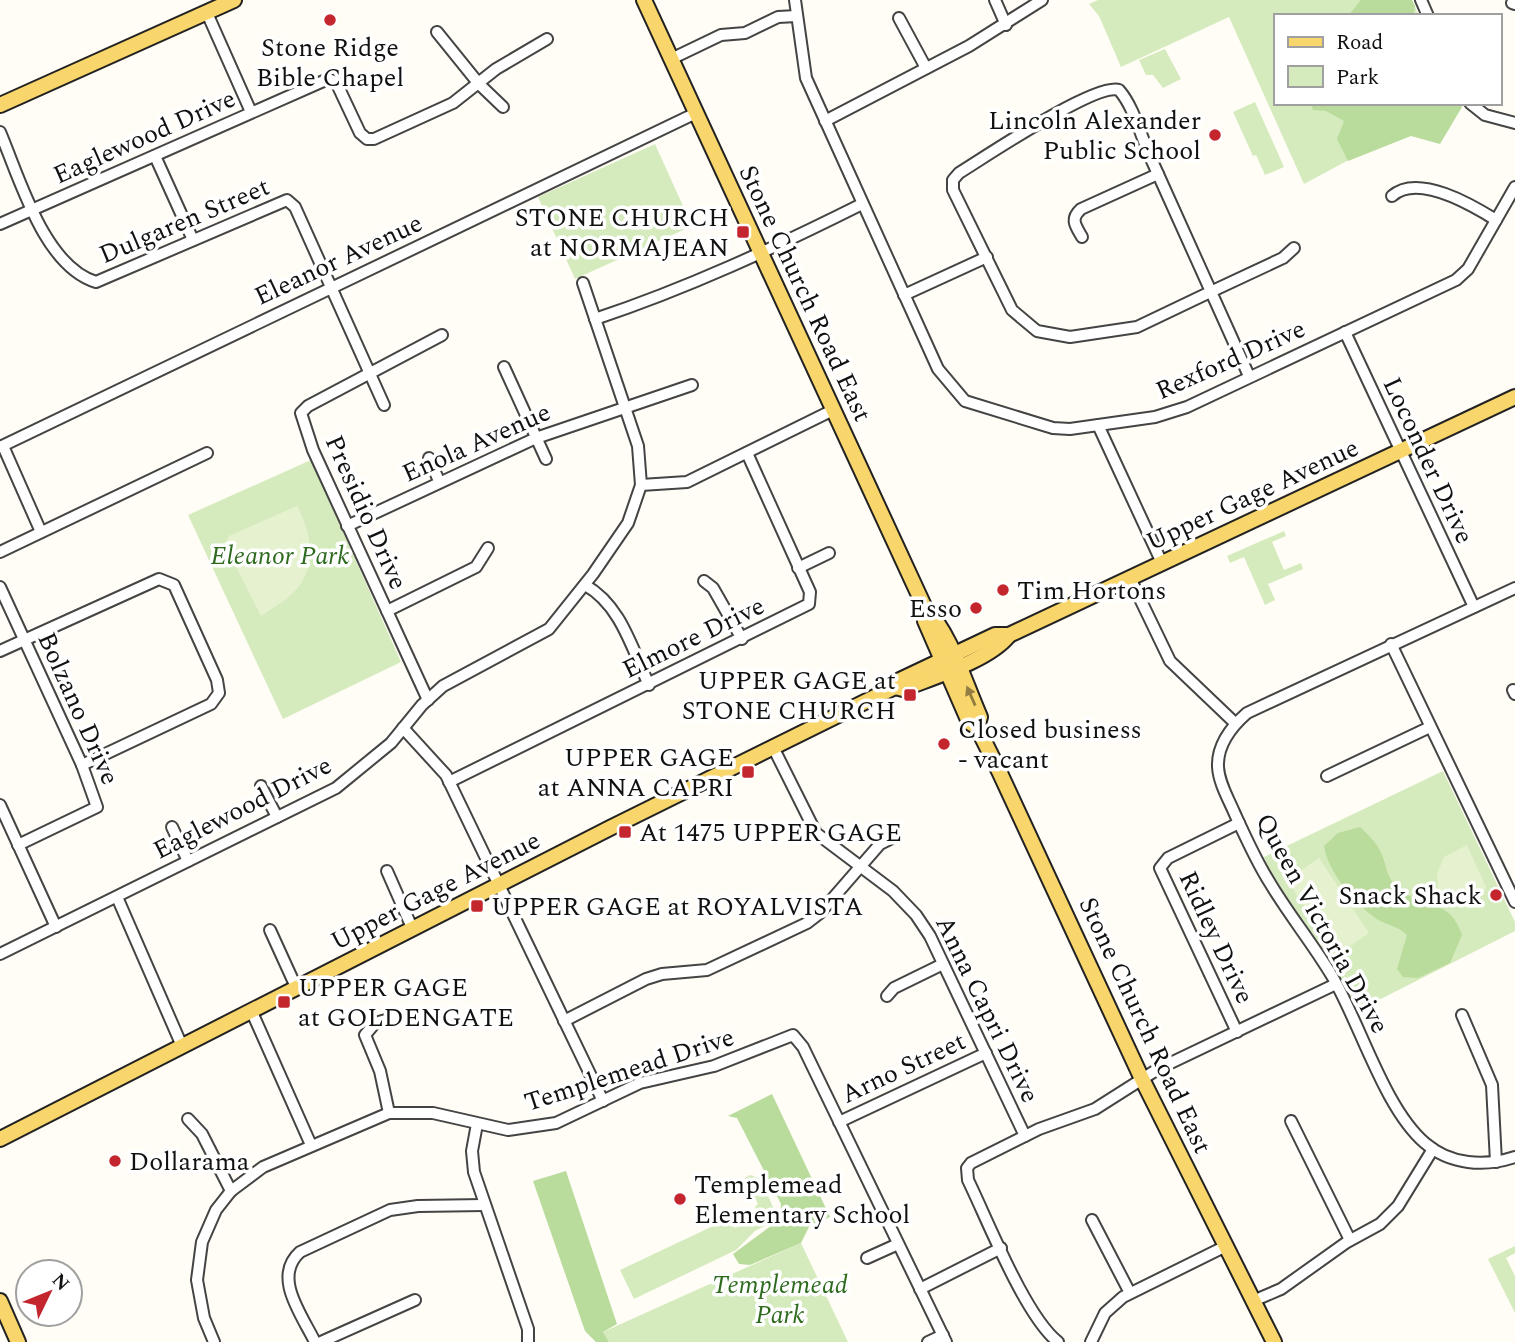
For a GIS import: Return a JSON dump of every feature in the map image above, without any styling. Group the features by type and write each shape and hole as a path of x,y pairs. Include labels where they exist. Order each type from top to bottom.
{"main road":[{"path":"0,105 234,0"},
{"name":"Stone Church Road East","path":"644,0 924,606 935,617 969,722 977,727 1142,1079 1274,1342"},
{"name":"Upper Gage Avenue","path":"0,1139 296,987 895,688 903,689 995,635 1009,635 1515,397"},
{"path":"0,1301 18,1342"}],"street":[{"name":"Rexford Drive","path":"795,0 806,78 938,369 965,401 1053,428 1098,425 1174,412 1456,280 1468,269 1515,187"},
{"path":"995,0 1006,25"},
{"path":"825,121 1006,25 1042,0"},
{"path":"207,13 251,112"},
{"path":"671,59 721,35 745,33 778,17 797,16"},
{"path":"899,18 926,68"},
{"path":"437,32 479,84 503,107"},
{"path":"479,84 496,69 547,39"},
{"name":"Eaglewood Drive","path":"0,224 328,79 336,82 360,133 367,139 374,139 453,103 479,84"},
{"path":"1250,376 1211,292 1158,174 1119,90 1106,89 1070,105 959,173 953,180 953,190 1012,310 1037,331 1059,337 1137,327 1211,292 1283,258 1294,248"},
{"path":"1473,105 1485,116 1515,123"},
{"name":"Eleanor Avenue","path":"1,446 696,113"},
{"name":"Dulgaren Street","path":"0,132 53,249 80,277 96,282 287,200 295,206 384,405"},
{"path":"155,156 193,240"},
{"path":"1082,237 1074,222 1075,215 1081,209 1158,174"},
{"path":"1392,196 1398,191 1412,188 1443,193 1468,202 1496,220"},
{"path":"594,319 677,291 762,254 862,204"},
{"path":"904,295 987,257"},
{"name":"Eaglewood Drive","path":"0,954 336,788 360,770 428,700 467,673 539,637 549,629 585,585 628,523 641,485 638,446 583,283"},
{"name":"Loconder Drive","path":"1345,332 1474,607"},
{"path":"369,375 442,335"},
{"path":"504,368 546,459"},
{"name":"Presidio Drive","path":"369,375 308,406 301,413 302,425 428,700"},
{"name":"Enola Avenue","path":"347,526 536,438 692,384"},
{"path":"641,485 687,482 833,410"},
{"path":"1098,425 1162,564"},
{"path":"1,446 41,532"},
{"path":"0,552 207,453"},
{"name":"Elmore Drive","path":"449,782 809,604 810,592 747,453"},
{"path":"429,457 439,481"},
{"path":"387,611 476,567 488,548"},
{"path":"798,568 830,553"},
{"path":"1130,578 1170,660 1235,723 1255,709 1515,588"},
{"path":"0,651 159,579 174,585 217,680 219,693 211,704 82,765"},
{"path":"704,581 713,588 742,639"},
{"path":"585,585 600,594 614,609 649,685"},
{"name":"Bolzano Drive","path":"0,587 82,765 97,807 18,845"},
{"path":"1391,644 1515,902"},
{"name":"Queen Victoria Drive","path":"1235,723 1220,749 1218,767 1239,823 1270,883 1336,984 1404,1118 1433,1149 1456,1160 1496,1162 1515,1157"},
{"path":"1327,776 1430,727"},
{"path":"403,728 429,754 449,782 603,1101"},
{"name":"Anna Capri Drive","path":"774,749 811,827 860,865 916,915 943,964 1025,1136"},
{"path":"261,786 277,817"},
{"path":"0,805 55,927"},
{"name":"Ridley Drive","path":"1237,1032 1160,869 1168,858 1239,823"},
{"path":"172,827 188,862"},
{"path":"564,1021 646,979 662,974 707,970 807,923 820,913 880,844 890,839"},
{"path":"387,871 413,930"},
{"path":"117,897 182,1046"},
{"path":"270,930 296,987"},
{"path":"887,996 894,988 943,964"},
{"path":"1058,1342 1040,1324 1000,1248 968,1180 967,1168 976,1159 1025,1136 1095,1109 1142,1079 1336,984"},
{"path":"251,1010 311,1145"},
{"path":"1462,1015 1489,1074 1496,1162"},
{"path":"389,1113 380,1071 365,1035 375,1023 393,1018"},
{"name":"Templemead Drive","path":"214,1342 204,1318 197,1280 202,1242 216,1210 231,1191 264,1167 389,1113 433,1113 508,1130 526,1129 576,1116 640,1083 714,1066 793,1035 803,1047 944,1339"},
{"name":"Arno Street","path":"839,1122 986,1053"},
{"path":"188,1119 202,1134 231,1191"},
{"path":"1291,1121 1350,1240"},
{"path":"477,1124 473,1164 484,1205 528,1329 528,1342"},
{"path":"1254,1301 1281,1289 1350,1240 1380,1224 1398,1206 1433,1149"},
{"path":"315,1342 287,1281 290,1264 300,1252 397,1208 484,1205"},
{"path":"1092,1220 1130,1293"},
{"path":"867,1258 898,1244"},
{"path":"1091,1342 1105,1313 1130,1293 1226,1246"},
{"path":"920,1289 1000,1248"},
{"path":"321,1342 415,1300"},
{"path":"928,1342 944,1339"}],"green space":[{"path":"1098,0 1412,0 1418,14 1274,14 1274,105 1462,107 1384,141 1304,184 1229,17 1121,67 1099,16 1089,4"},
{"path":"1361,0 1412,0 1415,6 1413,14 1350,14"},
{"path":"1165,49 1181,79 1163,88 1153,75 1146,75 1139,60"},
{"path":"1255,102 1284,167 1265,175 1233,112"},
{"path":"1311,105 1462,107 1440,144 1411,136 1348,161 1337,139 1344,121 1326,111 1313,110"},
{"path":"655,144 692,226 575,279 538,197"},
{"name":"Eleanor Park","path":"311,460 401,662 283,719 188,515"},
{"path":"297,506 309,539 306,573 293,593 261,616 225,545 229,536"},
{"path":"1284,531 1286,536 1272,542 1284,570 1301,563 1303,569 1268,584 1275,600 1265,605 1244,557 1230,563 1227,556"},
{"path":"1443,771 1515,922 1515,931 1359,1010 1331,960 1271,875 1264,857"},
{"path":"1360,827 1378,847 1389,875 1400,890 1444,910 1457,923 1462,935 1450,963 1418,978 1403,977 1397,969 1407,935 1378,920 1358,903 1336,876 1326,856 1324,846 1338,833"},
{"path":"1467,845 1486,887 1484,892 1438,891 1437,874 1444,857"},
{"path":"1319,858 1369,933 1337,955 1287,880"},
{"path":"772,1094 830,1217 809,1227 801,1243 750,1265 739,1264 733,1254 780,1219 781,1204 737,1118 728,1116"},
{"path":"566,1171 617,1324 603,1332 609,1342 596,1342 585,1331 533,1181"},
{"path":"750,1175 761,1179 778,1219 755,1231 736,1250 634,1299 620,1270 730,1218 735,1228 759,1217 755,1207 758,1204 745,1178"},
{"name":"Templemead Park","path":"801,1243 848,1342 609,1342 603,1332"},
{"path":"1515,1246 1515,1253 1506,1258 1515,1276 1515,1313 1488,1259"}],"place":[{"name":"Stone Ridge Bible Chapel","path":"330,20"},
{"name":"Lincoln Alexander Public School","path":"1215,135"},
{"name":"STONE CHURCH at NORMAJEAN","path":"743,232"},
{"name":"Tim Hortons","path":"1003,590"},
{"name":"Esso","path":"976,608"},
{"name":"UPPER GAGE at STONE CHURCH","path":"910,695"},
{"name":"Closed business - vacant","path":"944,744"},
{"name":"UPPER GAGE at ANNA CAPRI","path":"748,772"},
{"name":"At 1475 UPPER GAGE","path":"625,832"},
{"name":"Snack Shack","path":"1496,895"},
{"name":"UPPER GAGE at ROYALVISTA","path":"477,906"},
{"name":"UPPER GAGE at GOLDENGATE","path":"284,1002"},
{"name":"Dollarama","path":"115,1161"},
{"name":"Templemead Elementary School","path":"680,1199"}]}
